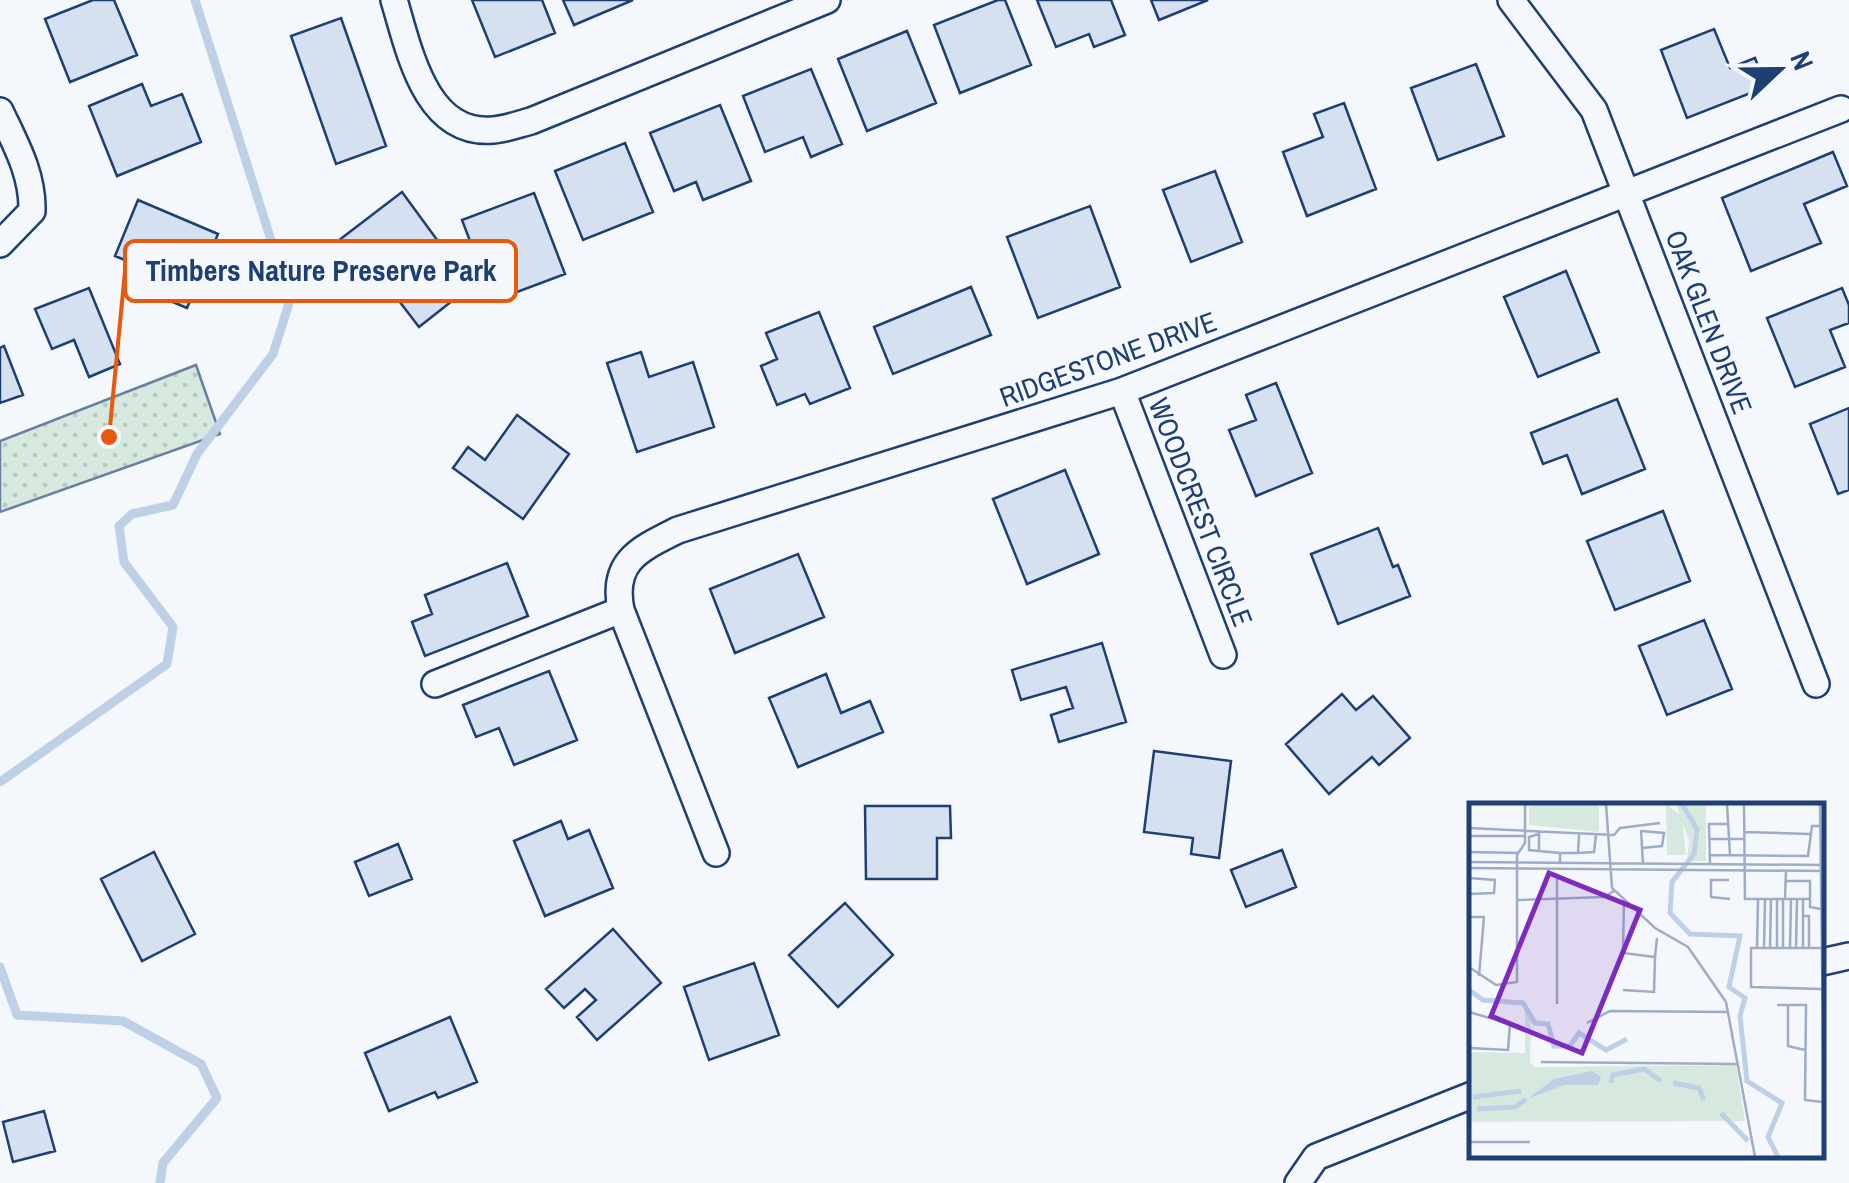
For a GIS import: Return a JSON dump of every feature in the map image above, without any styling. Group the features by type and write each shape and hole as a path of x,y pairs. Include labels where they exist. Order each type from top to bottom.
{"street":[{"path":"394,0 426,93 447,116 465,128 493,130 531,121 827,0"},
{"name":"OAK GLEN DRIVE","path":"1511,0 1594,110 1816,684"},
{"name":"RIDGESTONE DRIVE","path":"621,610 617,590 627,563 638,550 678,530 1122,390 1841,109"},
{"path":"0,111 25,165 33,194 32,211 0,244"},
{"name":"WOODCREST CIRCLE","path":"1122,390 1223,655"},
{"path":"434,684 621,610 716,853"},
{"path":"1824,962 1849,956"},
{"path":"1298,1183 1316,1156 1469,1096"}],"shaded area":[{"path":"196,365 220,434 0,512 0,441"}],"building":[{"path":"93,0 114,0 137,55 70,82 45,19"},
{"path":"472,0 542,0 555,33 495,57"},
{"path":"563,0 633,0 574,25"},
{"path":"1005,0 1031,65 960,93 934,25"},
{"path":"1037,0 1111,0 1125,35 1094,47 1089,34 1056,47"},
{"path":"1151,0 1208,0 1159,20"},
{"path":"341,18 386,146 336,164 291,36"},
{"path":"1714,29 1730,68 1755,58 1766,87 1687,118 1661,50"},
{"path":"907,31 936,103 867,131 838,59"},
{"path":"1476,64 1504,136 1438,160 1411,88"},
{"path":"811,69 842,144 811,157 803,137 765,152 743,96"},
{"path":"142,84 151,106 182,94 201,142 117,176 89,106"},
{"path":"1344,103 1376,189 1307,216 1283,152 1323,137 1314,114"},
{"path":"720,105 751,181 703,200 696,182 674,191 650,133"},
{"path":"625,143 653,212 583,240 555,171"},
{"path":"1833,152 1847,186 1804,204 1821,243 1751,271 1722,198"},
{"path":"1215,171 1242,242 1191,262 1163,190"},
{"path":"402,192 443,248 423,264 452,301 419,327 367,259 354,270 334,244"},
{"path":"534,193 565,274 493,301 462,220"},
{"path":"138,200 218,234 187,308 142,289 149,270 115,256"},
{"path":"1090,206 1120,287 1038,318 1007,237"},
{"path":"1566,271 1599,352 1538,377 1504,297"},
{"path":"971,287 991,335 893,374 874,327"},
{"path":"89,288 120,364 89,377 74,340 52,349 35,309"},
{"path":"1842,288 1849,305 1849,323 1830,330 1845,367 1795,387 1767,318"},
{"path":"819,312 850,388 810,404 805,394 777,405 761,366 777,359 766,333"},
{"path":"4,346 23,395 0,403 0,348"},
{"path":"641,352 649,377 693,362 714,427 637,452 607,363"},
{"path":"1276,383 1312,473 1256,496 1229,430 1256,420 1246,395"},
{"path":"1617,399 1645,469 1582,494 1567,455 1543,464 1531,433"},
{"path":"1849,408 1849,490 1838,494 1810,424"},
{"path":"517,415 569,454 523,519 453,468 468,447 485,460"},
{"path":"1065,470 1099,554 1027,584 993,499"},
{"path":"1663,511 1690,581 1615,610 1587,541"},
{"path":"1378,528 1393,567 1398,565 1410,596 1338,624 1311,554"},
{"path":"798,554 824,617 735,653 710,589"},
{"path":"507,563 528,616 425,656 412,622 432,614 425,595"},
{"path":"1704,620 1732,689 1667,715 1639,646"},
{"path":"1102,643 1126,722 1059,742 1051,715 1073,708 1066,687 1021,700 1012,670"},
{"path":"549,671 577,740 514,765 499,728 476,737 463,705"},
{"path":"826,674 841,713 870,701 883,732 798,767 769,698"},
{"path":"1342,694 1356,710 1373,696 1410,738 1379,765 1372,757 1329,794 1286,744"},
{"path":"1154,751 1231,761 1219,858 1191,854 1193,838 1144,832"},
{"path":"865,806 950,806 951,838 937,838 937,879 866,879"},
{"path":"561,821 568,839 589,830 613,888 545,916 514,841"},
{"path":"398,844 412,879 369,896 355,862"},
{"path":"1282,850 1296,887 1246,907 1231,870"},
{"path":"154,852 195,934 142,961 101,879"},
{"path":"845,903 893,955 838,1007 789,955"},
{"path":"613,929 661,983 597,1040 577,1017 596,1000 585,989 564,1008 546,989"},
{"path":"754,963 779,1035 709,1060 684,987"},
{"path":"450,1017 477,1082 438,1098 435,1092 389,1111 365,1053"},
{"path":"44,1111 55,1151 13,1162 3,1122"}],"waterway":[{"path":"0,782 167,664 173,627 124,562 119,526 132,514 173,505 197,454 273,354 290,300 195,0"},
{"path":"0,967 17,1015 123,1021 201,1064 217,1098 163,1163 160,1183"}],"place":[{"name":"Timbers Nature Preserve Park","path":"109,437"}]}
